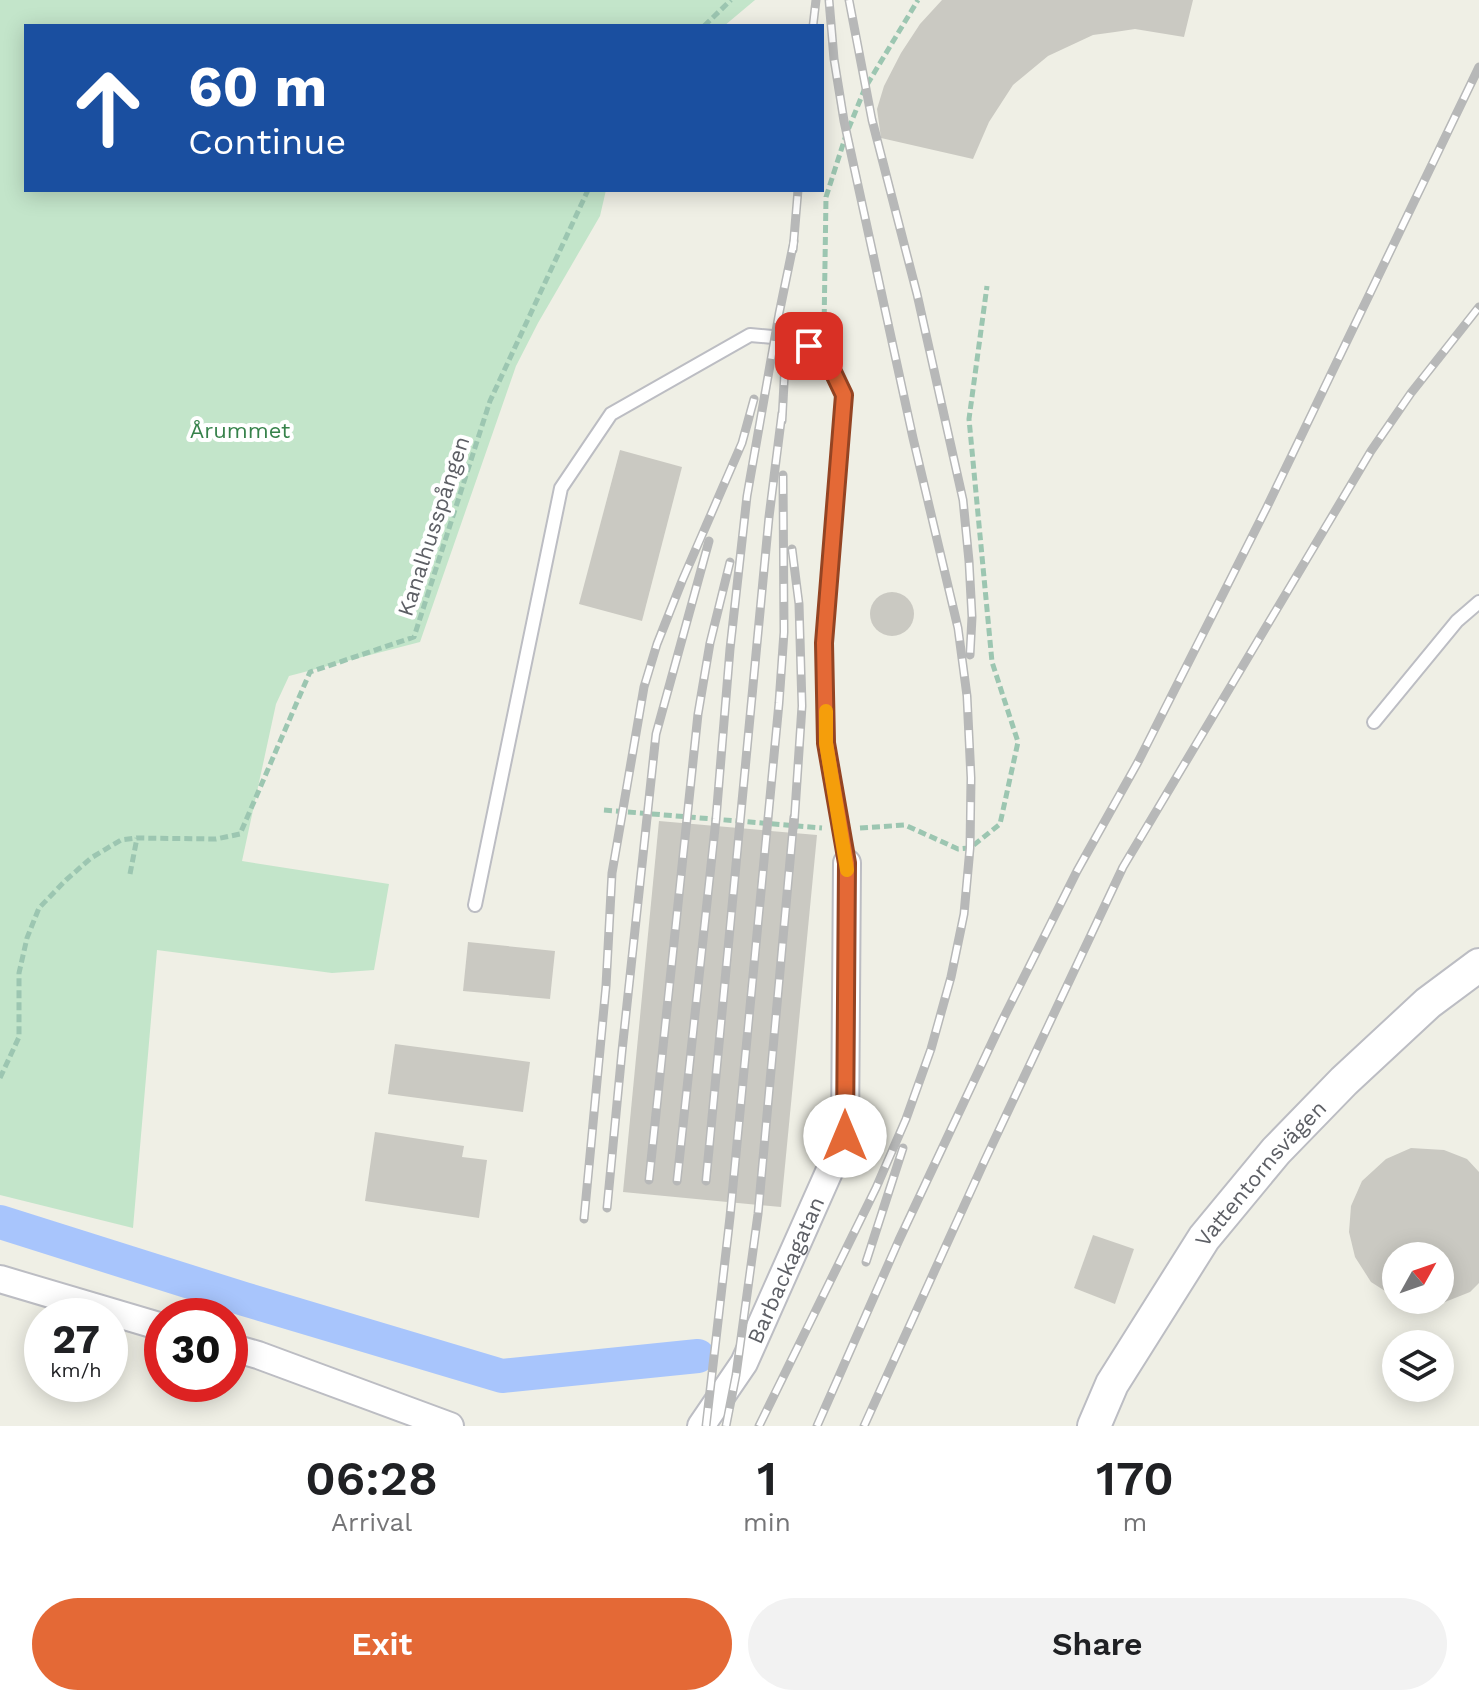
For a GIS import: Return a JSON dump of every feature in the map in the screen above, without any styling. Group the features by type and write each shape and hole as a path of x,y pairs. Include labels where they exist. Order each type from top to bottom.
{"street":[{"name":"Barbackagatan","path":"701,1426 744,1363 845,1136 847,863"},
{"name":"Vattentornsvägen","path":"1094,1426 1112,1384 1204,1238 1276,1151 1344,1081 1428,1003 1479,965"},
{"path":"0,1279 144,1322"},
{"path":"248,1352 450,1426"}],"lane":[{"path":"475,905 561,488 611,414 750,335 794,339 824,353 844,395 824,643 826,743 847,863"},
{"path":"1374,722 1457,621 1479,602"}],"path":[{"path":"706,24 731,0"},
{"path":"824,353 826,197 865,88 918,0"},
{"name":"Kanalhusspången","path":"0,1078 19,1037 19,973 27,938 39,908 91,858 121,840 216,839 240,834 310,672 414,637 490,401 587,192"},
{"path":"604,810 841,830 905,825 958,849 970,848 1000,824 1018,742 992,662 969,419 987,286"},
{"path":"130,874 137,838"}],"green space":[{"name":"Årummet","path":"0,0 755,0 726,24 24,24 24,192 606,192 600,216 516,366 420,642 289,676 276,704 242,861 389,884 374,970 332,973 157,950 133,1228 0,1195"}],"building":[{"path":"942,0 1193,0 1184,37 1135,29 1093,35 1048,56 1013,85 989,122 973,159 881,138 877,109 884,86 920,24"},
{"path":"620,450 682,467 642,621 579,604"},
{"path":"892,592 908,598 914,614 908,630 892,636 876,630 870,614 876,598"},
{"path":"659,821 817,835 781,1207 623,1192"},
{"path":"468,942 555,951 550,999 463,991"},
{"path":"395,1044 530,1062 523,1112 388,1094"},
{"path":"375,1132 464,1146 462,1157 487,1160 479,1218 365,1201"},
{"path":"1411,1148 1444,1150 1467,1159 1479,1172 1479,1283 1470,1292 1454,1298 1454,1242 1382,1242 1382,1289 1371,1282 1355,1257 1349,1232 1351,1206 1362,1181 1386,1159"},
{"path":"1093,1235 1134,1249 1115,1304 1074,1288"}],"waterway":[{"path":"0,1222 502,1376 698,1356"}],"railway":[{"path":"813,24 816,0"},
{"path":"759,1426 876,1188 906,1119 931,1049 951,977 964,914 970,848 967,696 958,628 844,121 829,0"},
{"path":"849,0 872,120 917,294 963,500 972,617 970,655"},
{"path":"817,1426 899,1240 1003,1019 1266,509 1479,67"},
{"path":"793,250 798,192"},
{"path":"677,1181 747,496 794,241"},
{"path":"864,1426 1123,867 1371,451 1411,393 1479,307"},
{"path":"782,421 787,326"},
{"path":"584,1219 606,986 612,873 644,687 682,581 742,443 754,399"},
{"path":"706,1181 769,517 782,413"},
{"path":"706,1426 730,1217 779,703 784,632 783,475"},
{"path":"607,1208 656,734 709,541"},
{"path":"792,549 799,604 802,706 794,826"},
{"path":"649,1180 698,714 710,643 730,562"},
{"path":"726,1426 758,1214 794,817"},
{"path":"866,1262 903,1148"}],"slow traffic":[{"path":"826,711 826,743 847,870"}],"route":[{"path":"809,346 824,353 844,395 824,643 826,743 847,863 845,1136"}]}
